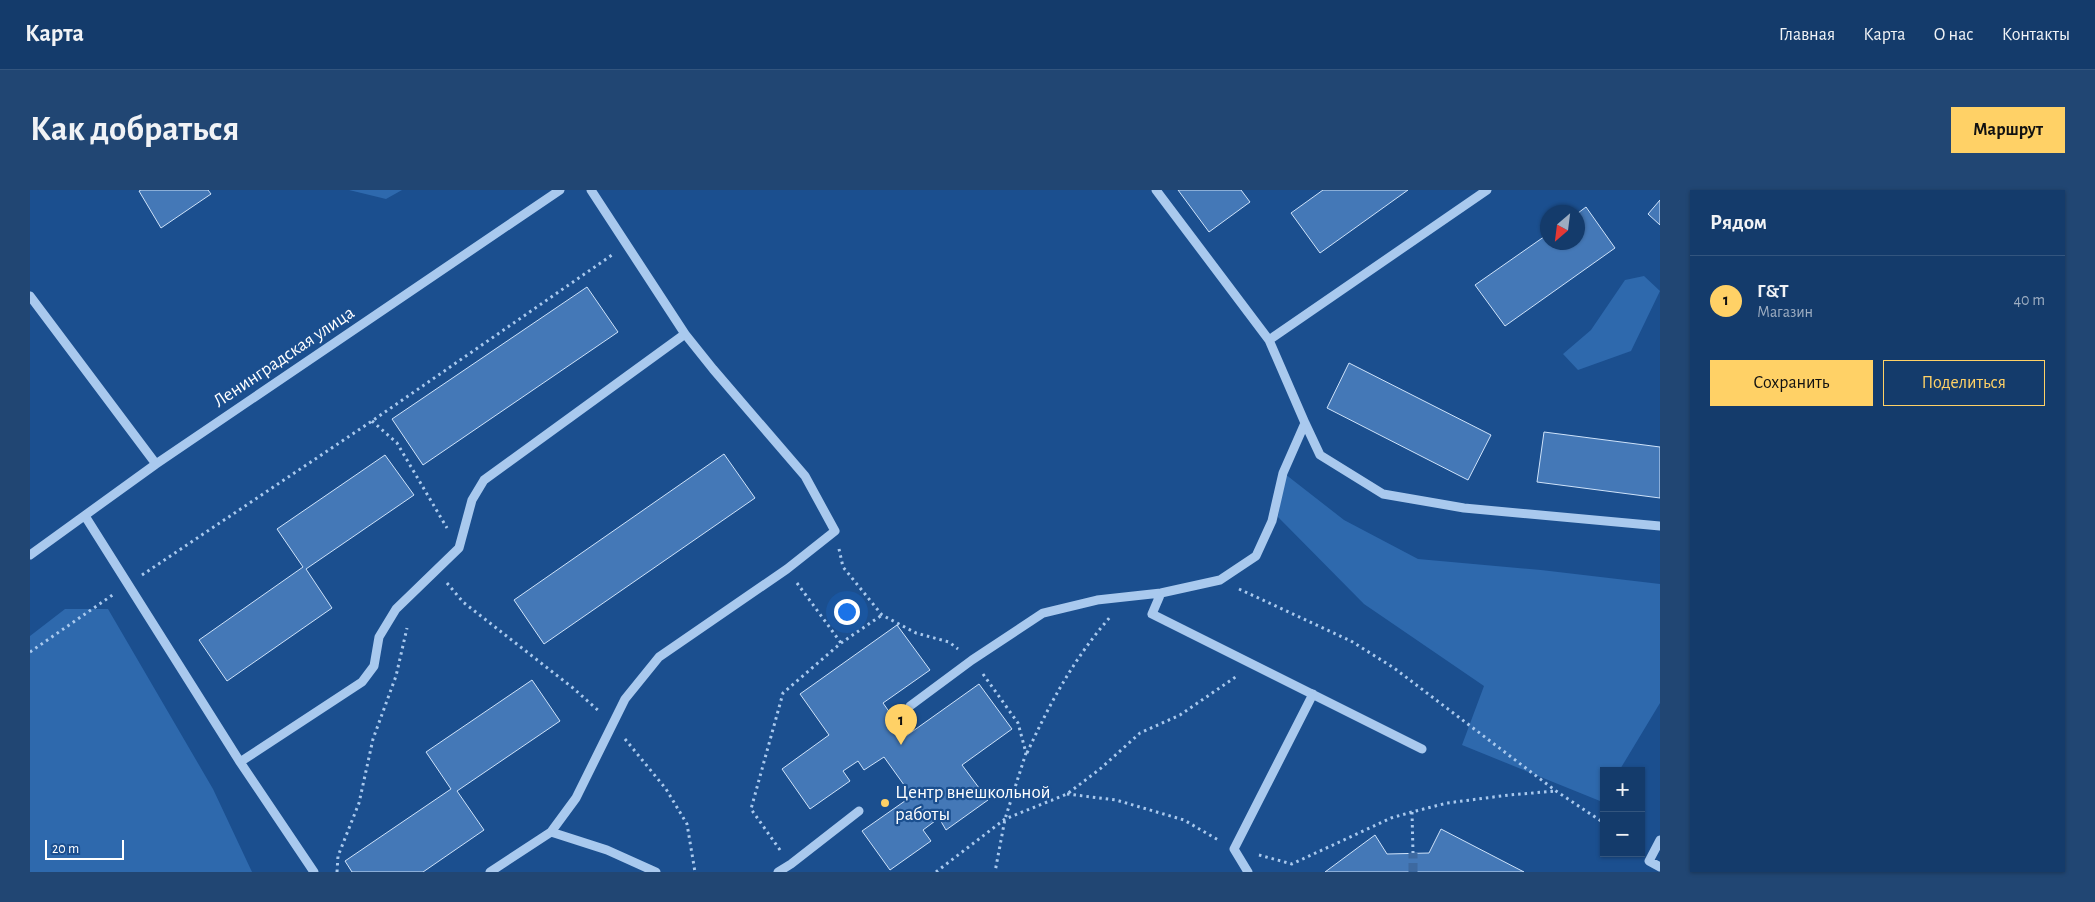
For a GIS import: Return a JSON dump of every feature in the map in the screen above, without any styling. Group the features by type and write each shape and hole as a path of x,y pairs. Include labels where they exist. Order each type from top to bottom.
{"street":[{"name":"Ленинградская улица","path":"30,555 156,464 560,190"},
{"path":"490,872 551,832 576,798 625,699 659,657 787,569 835,531 805,476 712,369 686,334 591,190"},
{"path":"1156,190 1268,340 1320,455 1383,494 1464,508 1660,526"},
{"path":"1268,340 1487,190"},
{"path":"30,296 156,464"},
{"path":"240,762 362,682 374,666 379,637 396,609 416,592 459,548 472,500 484,480 686,334"},
{"path":"910,706 972,660 1043,613 1097,600 1161,593 1220,580 1256,556 1272,522 1283,473 1305,423"},
{"path":"85,516 240,762 314,872"},
{"path":"1161,593 1152,614 1422,749"},
{"path":"1248,872 1234,849 1312,694"},
{"path":"778,872 859,811"},
{"path":"551,832 607,850 656,872"},
{"path":"1660,840 1649,861 1660,867"}],"path":[{"path":"30,652 372,421 627,245"},
{"path":"372,421 397,443 459,548"},
{"path":"835,531 843,567 882,615 916,632 949,642 972,660 1018,723 1026,753"},
{"path":"787,569 841,643"},
{"path":"436,570 463,602 573,688 613,724 666,790 687,824 695,872"},
{"path":"1220,580 1351,641 1394,668 1556,791 1600,820"},
{"path":"337,872 338,856 359,803 373,739 396,676 416,592"},
{"path":"996,872 1005,819 1026,753 1049,704 1088,643 1127,597"},
{"path":"791,864 751,809 783,693 841,643 882,615"},
{"path":"936,872 1005,819 1067,794 1100,769 1140,733 1180,714 1254,665"},
{"path":"1067,794 1116,800 1184,820 1234,849 1292,864 1391,818 1412,812 1447,803 1509,794 1556,791"},
{"path":"1412,812 1413,853"}],"shaded area":[{"path":"349,190 402,190 386,199"},
{"path":"1644,276 1660,291 1631,351 1578,370 1563,354 1591,330 1625,280"},
{"path":"1285,474 1344,520 1418,559 1541,570 1660,584 1660,703 1621,767 1600,767 1600,801 1462,745 1484,686 1364,604 1278,517"},
{"path":"65,609 108,609 213,789 252,872 30,872 30,636"}],"building":[{"path":"208,190 211,194 161,228 139,191"},
{"path":"1178,190 1241,190 1250,202 1209,232"},
{"path":"1323,190 1408,190 1320,253 1291,213"},
{"path":"1660,200 1660,225 1648,214"},
{"path":"1585,208 1615,248 1505,326 1475,285 1540,240 1540,250 1585,250"},
{"path":"587,287 618,332 423,465 392,419"},
{"path":"1349,363 1491,435 1468,480 1327,408"},
{"path":"1544,432 1660,447 1660,498 1537,482"},
{"path":"724,454 755,498 544,644 514,600"},
{"path":"385,455 414,495 306,569 332,608 227,681 199,640 303,567 277,529"},
{"path":"897,625 930,670 883,703 906,736 979,684 1012,729 962,765 988,800 946,830 939,818 923,830 931,841 890,870 862,831 912,796 884,757 864,770 858,761 843,771 850,781 810,809 782,769 829,735 800,694"},
{"path":"532,680 560,721 457,791 484,830 423,872 352,872 345,861 451,789 426,752"},
{"path":"1441,829 1524,872 1325,872 1375,835 1387,854 1429,853"}],"tunnel":[{"path":"1413,853 1413,872"}],"place":[{"name":"Г&Т","path":"901,745"},
{"name":"Центр внешкольной работы","path":"885,803"}]}
